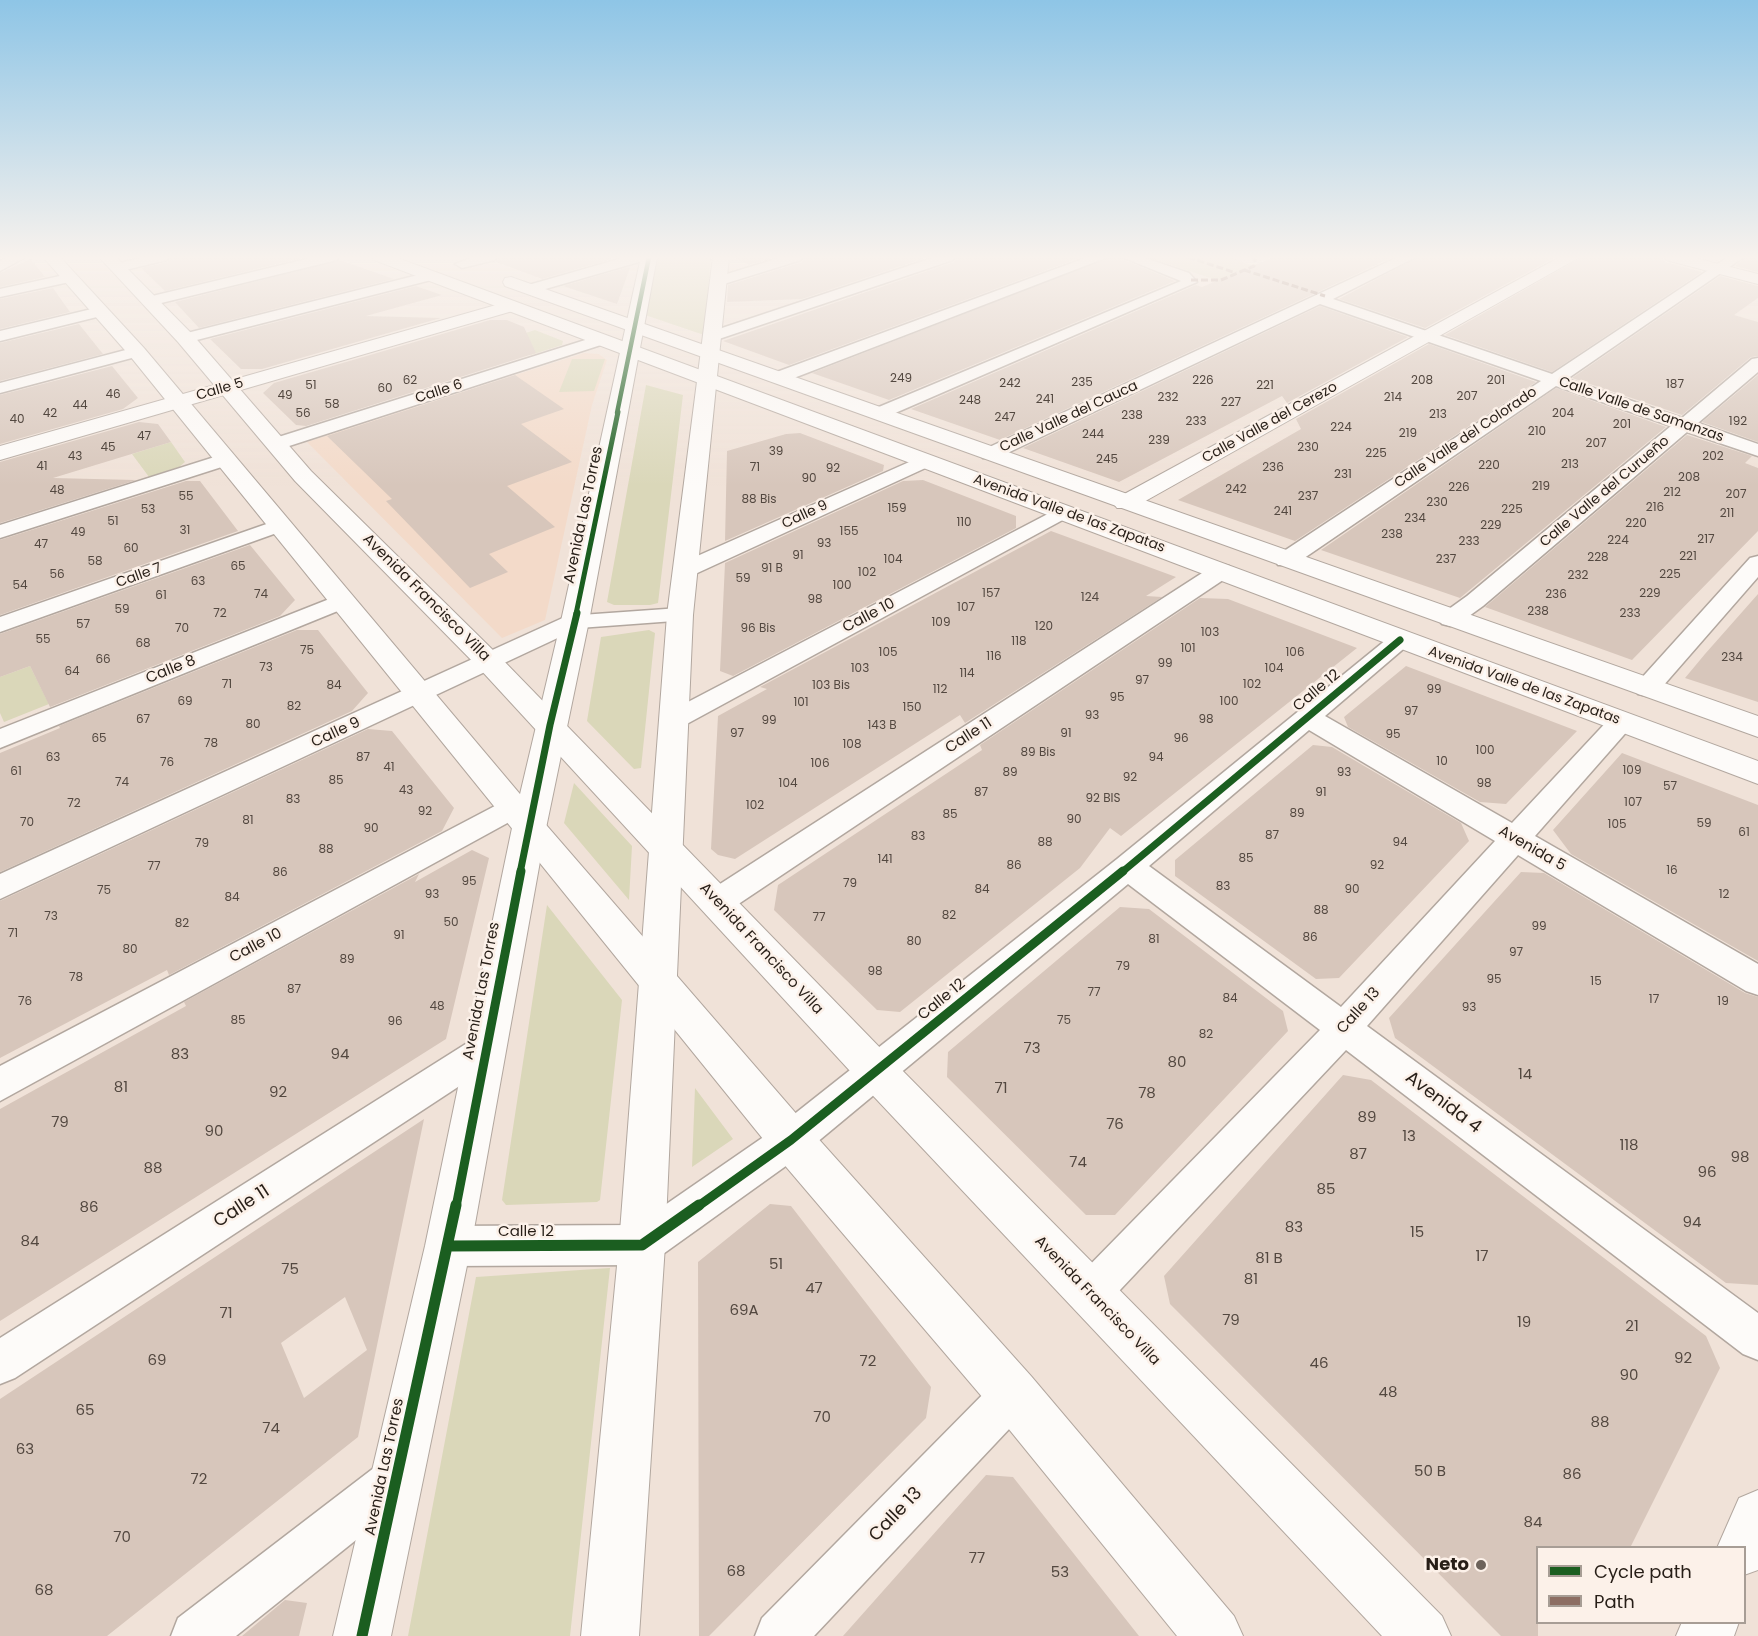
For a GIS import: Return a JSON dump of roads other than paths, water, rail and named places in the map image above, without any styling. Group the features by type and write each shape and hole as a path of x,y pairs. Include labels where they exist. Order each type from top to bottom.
{"main road":[{"name":"Avenida Francisco Villa","path":"120,333 224,460 279,485 489,662 876,1071 1422,1636"},
{"name":"Avenida Francisco Villa","path":"180,333 276,444 279,485 278,526 790,1140 1012,1394 1214,1636"},
{"name":"Calle 5","path":"0,453 416,333"},
{"name":"Avenida Valle de las Zapatas","path":"603,333 712,357 780,377 1450,619 1758,727"},
{"name":"Avenida Valle de las Zapatas","path":"612,333 622,339"},
{"name":"Avenida Las Torres","path":"362,1636 448,1246 484,1051 520,818 549,725 575,621 624,333"},
{"path":"610,1636 642,1245 680,615 714,333"},
{"name":"Calle Valle del Cerezo","path":"1125,502 1434,333"},
{"name":"Avenida Valle de las Zapatas","path":"712,357 925,461 1758,773"},
{"path":"1745,1546 1758,1517"}],"street":[{"path":"185,338 202,333"},
{"path":"712,357 768,333"},
{"path":"780,377 897,333"},
{"path":"880,413 1068,333"},
{"name":"Calle Valle del Cauca","path":"990,454 1246,333"},
{"name":"Calle Valle de Samanzas","path":"1417,333 1758,450"},
{"name":"Calle Valle del Colorado","path":"1286,560 1622,333"},
{"name":"Calle 6","path":"276,444 622,339"},
{"path":"0,388 137,352"},
{"name":"Calle Valle del Curueño","path":"1450,619 1686,426 1758,363"},
{"path":"0,532 224,460"},
{"name":"Calle 9","path":"685,570 925,461"},
{"name":"Calle 10","path":"674,720 1063,512"},
{"name":"Calle 7","path":"0,625 278,526"},
{"path":"1647,688 1758,563"},
{"name":"Calle 11","path":"717,902 1221,571"},
{"name":"Calle 8","path":"0,739 342,601"},
{"name":"Calle 9","path":"0,887 575,621 680,615"},
{"name":"Calle 12","path":"448,1246 642,1245 790,1140 1128,867 1400,640"},
{"name":"Avenida 5","path":"1307,717 1758,981"},
{"name":"Calle 13","path":"1090,1293 1343,1029 1621,722"},
{"name":"Calle 10","path":"0,1084 520,818"},
{"name":"Avenida 4","path":"1128,867 1758,1339"},
{"name":"Calle 11","path":"0,1364 484,1051"},
{"name":"Calle 13","path":"780,1636 1012,1394"},
{"path":"196,1636 396,1479"}],"place":[{"name":"Neto","path":"1481,1565"}]}
